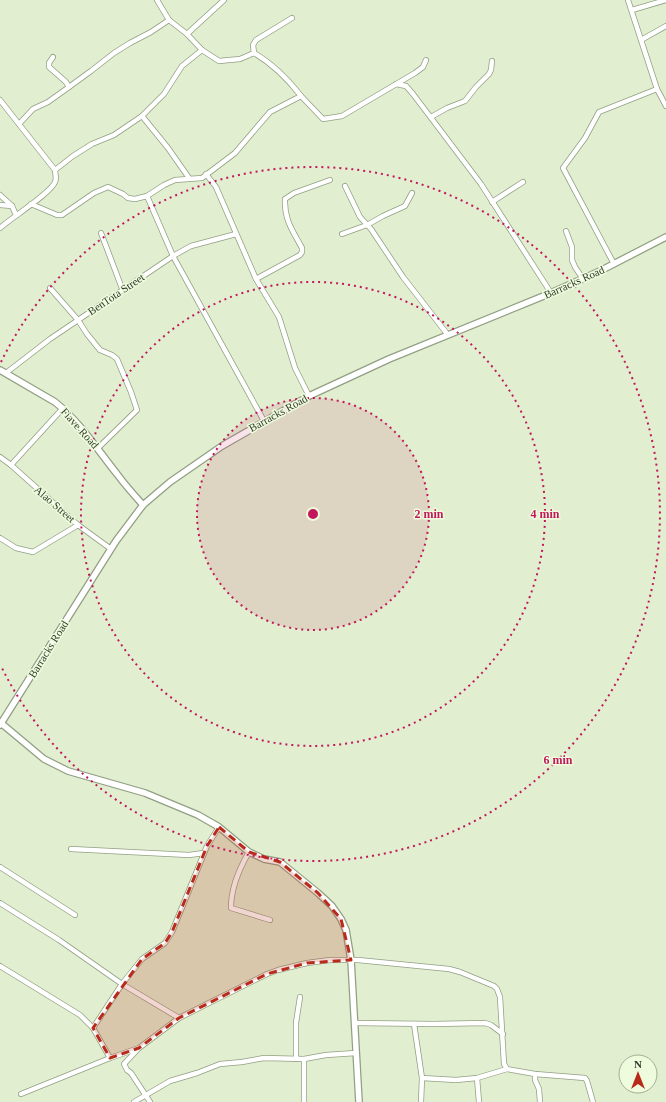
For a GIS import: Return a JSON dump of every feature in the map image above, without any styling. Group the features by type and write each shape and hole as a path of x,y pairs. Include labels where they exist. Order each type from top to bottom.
{"street":[{"path":"157,0 169,20 187,34 202,50 219,61 240,59 254,53"},
{"path":"187,34 224,0"},
{"path":"628,0 657,89 666,106"},
{"path":"632,10 666,0"},
{"path":"254,53 253,45 256,40 292,18"},
{"path":"19,124 33,109 48,102 92,71 114,53 169,20"},
{"path":"641,40 666,26"},
{"path":"54,170 92,144 114,135 142,116 164,94 182,66 202,50"},
{"path":"254,53 268,62 287,78 323,119 342,116 420,70 426,60"},
{"path":"53,57 49,63 49,67 66,82 69,87"},
{"path":"431,117 446,108 465,101 489,74 492,61"},
{"path":"396,84 406,86 409,89 481,184 551,293"},
{"path":"614,264 563,168 585,138 599,112 657,89"},
{"path":"31,204 57,215 62,215 94,193 108,187 128,198 135,199 147,196 175,180 202,178 235,153 270,112 302,96"},
{"path":"0,100 2,105 19,124 54,170 56,178 52,188 0,228"},
{"path":"142,116 168,148 189,178"},
{"path":"206,174 216,187 227,210 256,279 279,317 295,368 308,396"},
{"path":"256,279 300,255 302,252 302,248 287,221 285,199 294,193 330,180"},
{"path":"492,202 523,182"},
{"path":"345,186 360,217 403,277 448,335"},
{"path":"342,234 367,225 405,206 412,193"},
{"path":"0,195 12,206 16,215"},
{"path":"147,196 173,256 264,421"},
{"path":"0,205 12,206"},
{"path":"566,232 572,247 572,260 583,279"},
{"path":"101,233 123,291"},
{"name":"BenTota Street","path":"6,373 50,338 123,291 173,256 191,246 236,234"},
{"name":"Barracks Road","path":"0,724 111,549 143,504 190,467 264,421 308,396 351,375 583,279 666,237"},
{"path":"50,288 78,320 100,350 112,355 116,359 131,392 137,410 98,448"},
{"name":"Fiave Road","path":"0,370 63,408 98,448 117,475 143,504"},
{"path":"12,465 63,408"},
{"name":"Alao Street","path":"0,457 12,465 78,524 111,549"},
{"path":"0,538 16,548 33,552 78,524"},
{"path":"0,724 44,759 68,771 145,793 198,815 219,827 249,852 280,862 318,892 332,906 341,918 346,930 351,960 358,1102"},
{"path":"93,1028 122,984 142,959 165,943 172,932 204,853 219,827"},
{"path":"71,850 189,855 204,853"},
{"path":"249,852 235,880 231,908 270,920"},
{"path":"0,867 75,915"},
{"path":"0,903 59,940 122,984 179,1018"},
{"path":"150,1102 124,1064 139,1048 179,1018 267,974 307,963 330,960 358,960 449,969 489,983 497,989 500,997 504,1064 507,1070"},
{"path":"0,966 80,1015 93,1028 110,1058"},
{"path":"296,1059 296,1023 300,997"},
{"path":"355,1023 485,1023 503,1034"},
{"path":"414,1024 422,1078 421,1102"},
{"path":"21,1094 110,1058 139,1048"},
{"path":"134,1102 170,1081 220,1064 264,1058 304,1059 326,1055 356,1053"},
{"path":"304,1059 304,1102"},
{"path":"422,1078 456,1080 477,1078 507,1070 585,1078 593,1102"},
{"path":"535,1074 535,1080 539,1089 540,1102"},
{"path":"477,1078 479,1102"}],"highlighted area":[{"path":"219,827 249,852 280,862 318,893 341,919 351,960 307,963 267,974 179,1018 139,1048 110,1058 93,1028 142,959 165,943 172,932 207,846"}]}
